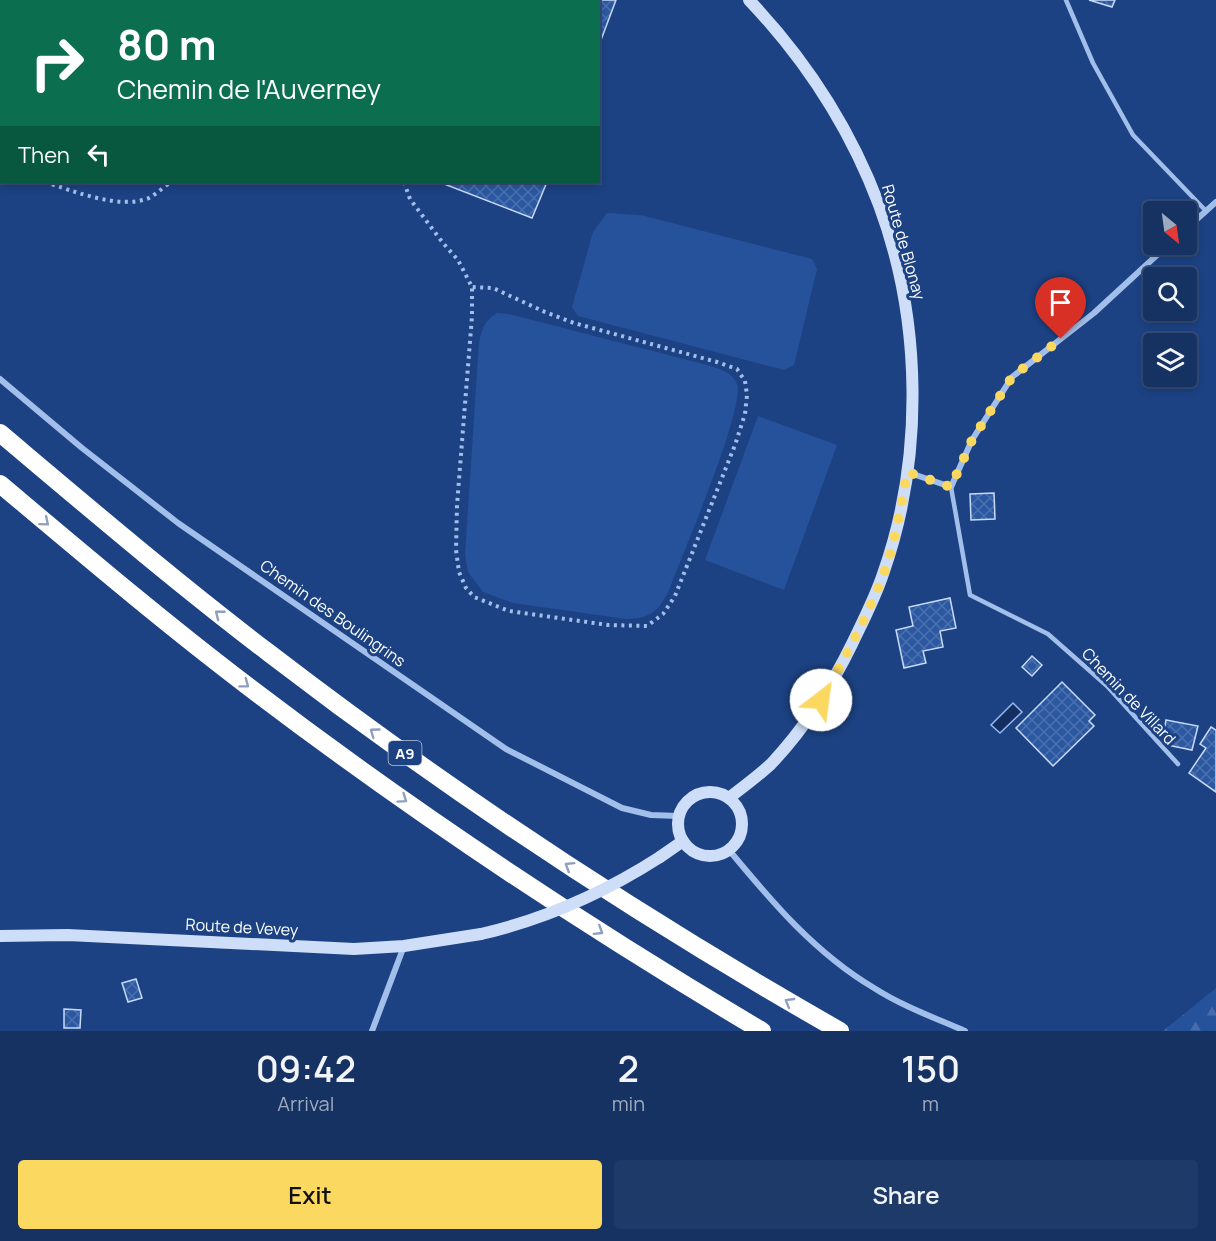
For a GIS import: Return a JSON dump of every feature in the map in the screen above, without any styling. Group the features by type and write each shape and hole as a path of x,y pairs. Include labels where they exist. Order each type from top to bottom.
{"highway":[{"name":"A9","path":"0,433 269,654 377,734 559,860 752,981 840,1031"},
{"name":"A9","path":"0,484 235,676 352,764 536,891 762,1031"}],"street":[{"name":"Route de Blonay","path":"729,798 770,764 794,737 821,700 845,658 884,574 899,516 907,472 914,391 903,288 880,208 855,148 818,84 749,0"},
{"path":"1197,220 1216,202"},
{"path":"907,472 951,487 972,440 1012,377 1094,313 1157,255"},
{"name":"Chemin des Boulingrins","path":"0,379 82,448 178,523 506,749 621,808 651,814 679,816"},
{"path":"713,792 729,798 737,807 741,818 741,830 737,841 729,849 713,856 696,853 683,841 679,829 679,816 688,801 704,793 713,792"},
{"name":"Route de Vevey","path":"0,936 68,935 354,949 404,946 512,927 586,899 625,880 683,841"},
{"path":"729,849 773,904 842,967 874,989 965,1031"},
{"path":"372,1031 404,946"}],"lane":[{"path":"1066,0 1092,63 1133,135 1206,212"},
{"name":"Chemin de Villard","path":"951,487 970,595 1048,634 1107,686 1178,764"}],"path":[{"path":"48,183 88,196 133,202 150,197 170,183"},
{"path":"404,183 410,199 458,260 472,287 472,316 456,527 459,572 466,588 474,597 509,611 608,625 647,626 669,607 689,561 745,414 747,395 745,381 737,369 717,362 574,322 545,312 493,288 472,287"}],"green space":[{"path":"607,213 641,215 812,259 817,269 794,365 784,370 578,316 572,307 593,232"},
{"path":"497,313 509,314 707,365 728,373 735,380 737,399 722,451 670,588 654,612 642,617 626,619 513,603 483,592 468,572 465,555 479,343 484,326"},
{"path":"758,416 837,445 784,590 705,560"},
{"path":"1216,988 1216,1031 1163,1031"}],"shaded area":[{"path":"1013,703 1022,712 1000,733 991,725"}],"building":[{"path":"600,0 616,0 600,43"},
{"path":"1089,0 1115,0 1112,7"},
{"path":"442,183 547,183 532,218"},
{"path":"994,493 995,519 971,520 970,494"},
{"path":"950,598 956,628 940,631 943,647 923,651 926,663 904,668 896,630 913,626 909,607"},
{"path":"1032,656 1042,665 1032,676 1022,667"},
{"path":"1062,682 1095,715 1089,721 1094,726 1053,766 1016,728"},
{"path":"1166,720 1198,726 1192,750 1162,744"},
{"path":"1211,727 1216,730 1216,792 1189,773 1206,748 1200,744"},
{"path":"136,979 142,998 128,1002 122,983"},
{"path":"64,1009 81,1010 80,1028 64,1028"}],"route":[{"path":"821,700 855,639 884,574 899,516 907,472 951,487 972,440 1012,377 1061,339"}]}
